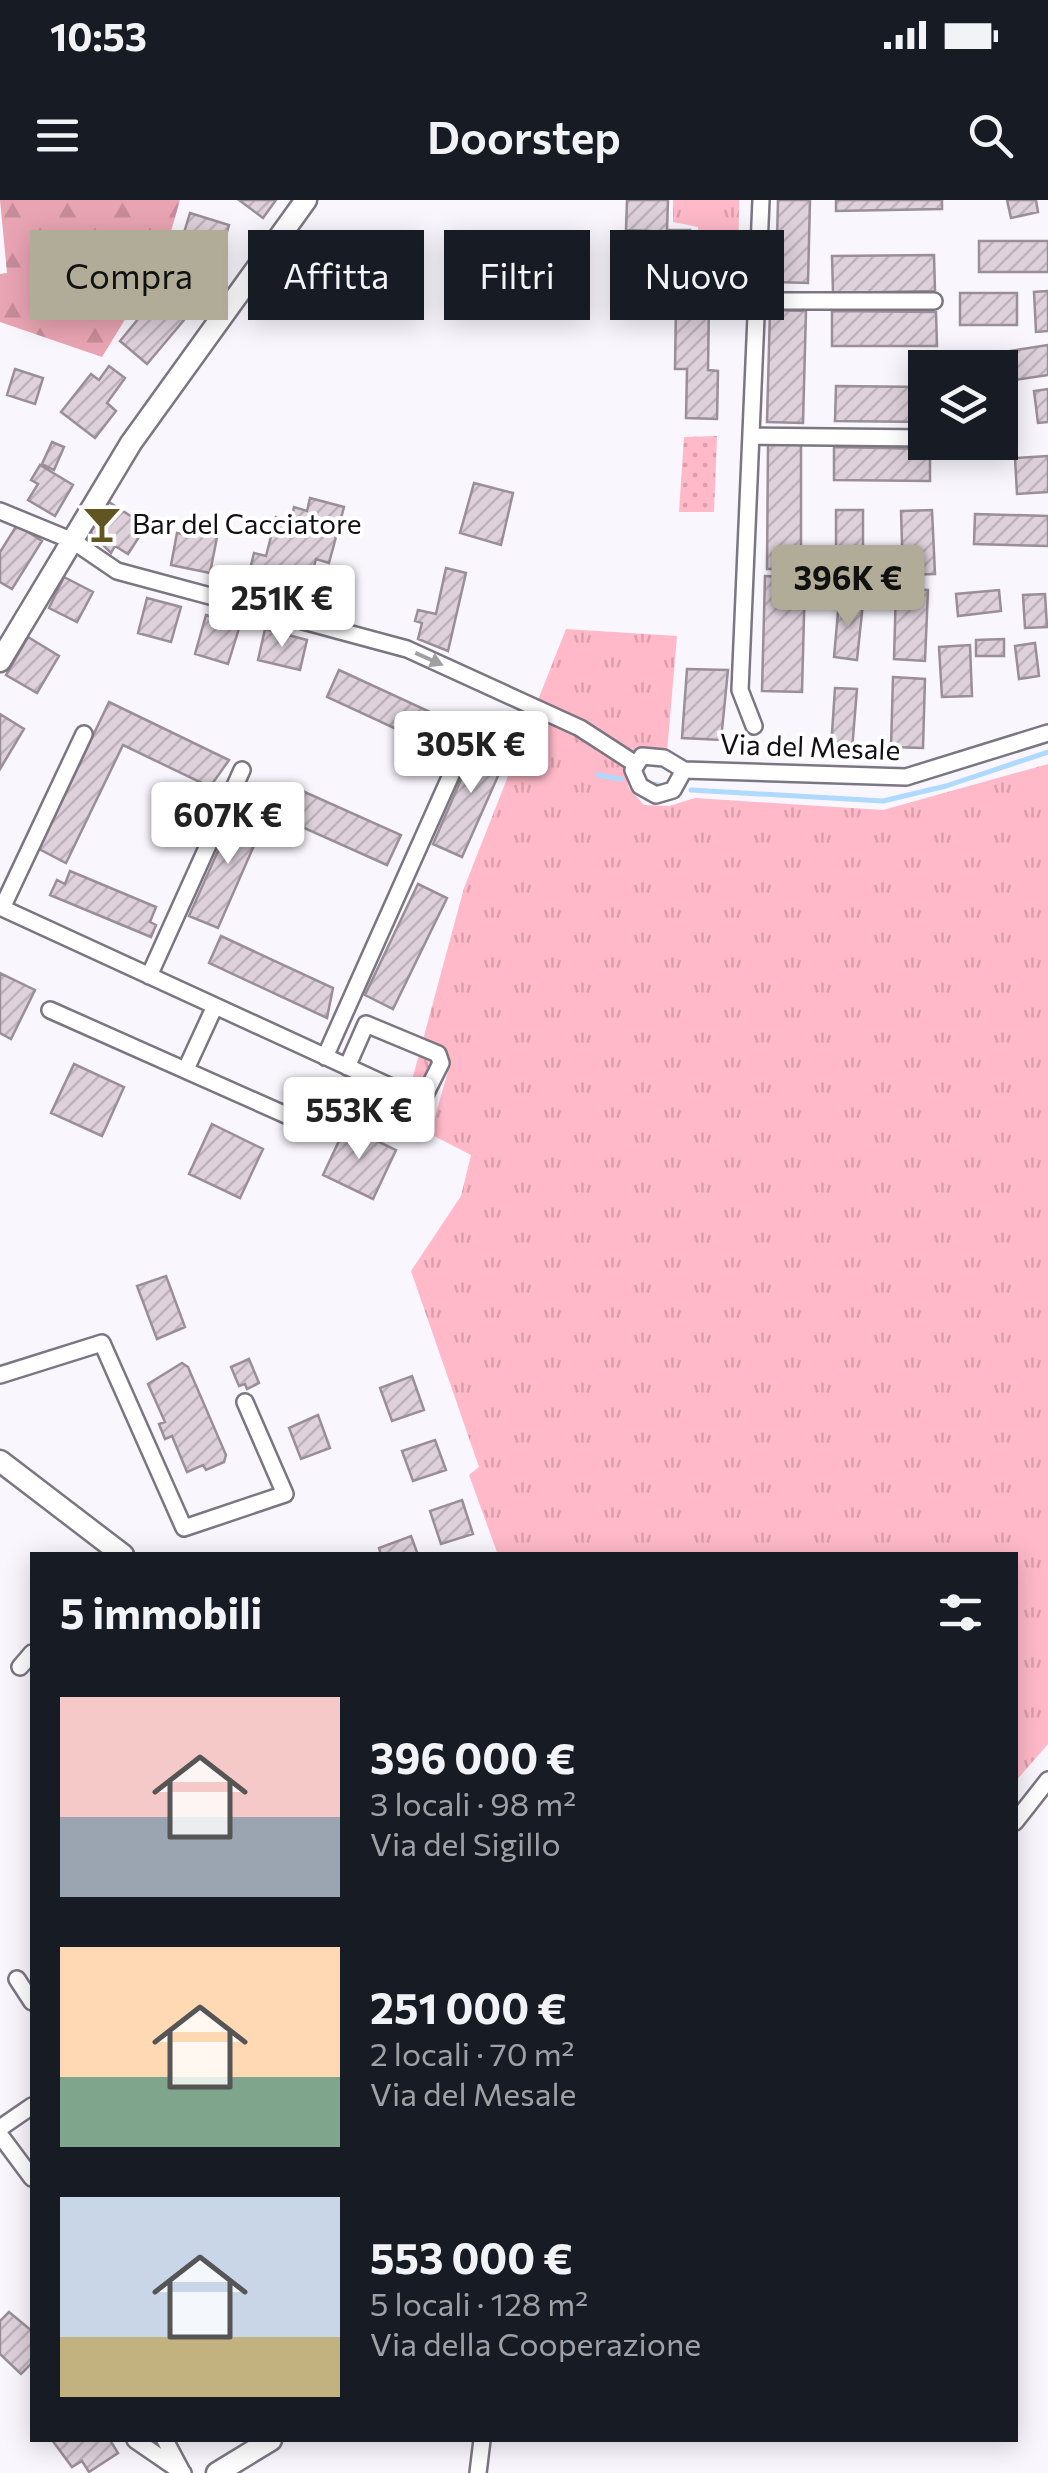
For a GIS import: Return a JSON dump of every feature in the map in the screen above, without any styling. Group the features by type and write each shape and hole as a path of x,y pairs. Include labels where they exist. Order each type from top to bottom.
{"street":[{"path":"0,661 131,443 306,200"},
{"path":"760,230 761,200"},
{"path":"784,301 934,301"},
{"path":"754,726 740,690 756,320"},
{"path":"751,436 908,438"},
{"name":"Via del Mesale","path":"0,512 72,541 118,571 407,650 580,728 634,763 640,786 656,794 673,790 684,770"},
{"path":"324,1057 472,728"},
{"name":"Via del Mesale","path":"634,763 642,756 652,756 684,770 906,777 1048,732"},
{"path":"84,734 1,908 422,1102"},
{"path":"149,976 242,770"},
{"path":"186,1068 215,1006"},
{"path":"50,1010 304,1123"},
{"path":"347,1067 366,1024 438,1054 441,1063 409,1131"},
{"path":"0,1375 102,1343 184,1528 286,1494 245,1402"},
{"path":"0,1461 119,1552"},
{"path":"20,1667 30,1655"},
{"path":"1018,1818 1048,1780"},
{"path":"17,1979 30,1999"},
{"path":"0,2128 30,2107"},
{"path":"0,2136 30,2175"},
{"path":"138,2442 183,2473 165,2442"},
{"path":"217,2473 268,2442"},
{"path":"478,2473 482,2442"}],"green space":[{"path":"0,200 180,200 171,230 30,230 30,320 125,320 102,357 0,322 0,274 7,273"},
{"path":"673,200 739,200 739,230 698,230 673,222"},
{"path":"717,436 714,512 679,512 684,437"},
{"path":"566,629 677,636 667,752 635,750 623,765 629,788 644,805 669,806 695,798 883,810 1048,764 1048,1744 1018,1779 1018,1552 497,1552 469,1475 479,1467 411,1271 461,1196 471,1155 430,1134 451,1061 408,1095 464,888"}],"building":[{"path":"239,200 276,200 263,218"},
{"path":"627,200 668,200 667,230 626,230"},
{"path":"778,200 810,200 808,283 784,282 784,230 777,230"},
{"path":"836,200 942,200 942,209 836,211"},
{"path":"1007,200 1036,200 1038,212 1011,218"},
{"path":"190,213 229,225 228,230 185,230"},
{"path":"979,241 1048,241 1048,272 979,272"},
{"path":"934,255 935,291 833,293 832,256"},
{"path":"1048,291 1048,331 1036,332 1034,292"},
{"path":"960,293 1017,293 1017,325 960,325"},
{"path":"784,310 806,311 803,423 767,422 770,320 784,320"},
{"path":"832,311 936,312 937,346 832,346"},
{"path":"137,320 184,320 147,364 120,341"},
{"path":"676,320 709,320 708,370 718,371 717,419 686,418 687,369 675,369"},
{"path":"1048,345 1048,375 1018,379 1016,350"},
{"path":"109,366 125,378 107,403 116,411 95,438 61,412 91,374 99,380"},
{"path":"15,369 43,378 35,404 7,395"},
{"path":"836,386 908,387 908,422 835,421"},
{"path":"1048,389 1048,422 1038,423 1034,391"},
{"path":"52,442 64,447 54,470 42,464"},
{"path":"768,444 801,444 801,569 767,569"},
{"path":"834,447 908,449 908,460 930,460 930,481 834,480"},
{"path":"1048,456 1048,492 1017,494 1018,458"},
{"path":"40,465 73,485 55,516 28,500 38,484 31,480"},
{"path":"474,483 513,493 501,545 460,533"},
{"path":"310,498 344,507 329,563 316,559 305,600 246,585 254,553 266,556 276,517 291,521 294,507 307,511"},
{"path":"109,502 146,526 128,554 115,546 111,553 90,532"},
{"path":"836,510 863,510 863,568 836,568"},
{"path":"932,510 935,574 903,575 901,511"},
{"path":"975,514 1048,516 1048,546 974,544"},
{"path":"17,525 42,541 12,589 0,582 0,552"},
{"path":"188,526 218,532 210,573 171,565 177,533 187,535"},
{"path":"446,568 466,573 448,651 418,639 422,623 415,621 418,610 436,614"},
{"path":"765,576 805,578 802,692 762,691"},
{"path":"64,577 93,592 77,622 49,608"},
{"path":"896,589 928,590 925,661 894,659"},
{"path":"999,590 1001,611 958,616 956,594"},
{"path":"1045,594 1047,627 1025,628 1023,595"},
{"path":"147,598 181,607 171,642 138,633"},
{"path":"839,601 863,603 857,660 834,657"},
{"path":"206,615 240,625 228,664 195,654"},
{"path":"265,629 307,640 300,670 258,660"},
{"path":"28,637 59,656 37,693 6,675"},
{"path":"1004,639 1004,656 976,656 976,640"},
{"path":"1035,643 1039,676 1019,679 1015,646"},
{"path":"970,645 972,696 942,697 939,647"},
{"path":"687,669 728,670 721,740 682,738"},
{"path":"339,670 452,722 447,733 453,736 446,752 327,697"},
{"path":"893,677 925,679 923,748 891,747"},
{"path":"835,688 857,689 852,750 831,748"},
{"path":"109,702 229,760 210,787 123,745 66,863 39,849"},
{"path":"0,714 24,729 0,769"},
{"path":"480,736 510,749 462,857 433,844"},
{"path":"289,785 401,835 387,865 275,815"},
{"path":"238,806 266,818 218,928 189,916"},
{"path":"70,871 156,907 150,922 156,925 151,937 50,895 57,880 65,884"},
{"path":"418,884 447,898 393,1009 365,995"},
{"path":"221,936 333,988 327,1018 209,963"},
{"path":"0,973 35,990 11,1039 0,1033"},
{"path":"74,1064 124,1087 102,1136 51,1113"},
{"path":"212,1124 263,1149 240,1198 189,1174"},
{"path":"346,1126 396,1150 373,1199 323,1175"},
{"path":"166,1276 185,1327 157,1339 137,1286"},
{"path":"249,1359 259,1383 247,1389 245,1384 239,1386 231,1367"},
{"path":"182,1363 188,1367 226,1455 224,1462 206,1470 203,1465 187,1472 172,1436 165,1439 159,1424 165,1422 148,1384"},
{"path":"412,1376 424,1410 392,1421 380,1388"},
{"path":"318,1415 330,1448 301,1459 289,1428"},
{"path":"435,1440 446,1470 413,1481 402,1451"},
{"path":"462,1500 473,1534 441,1544 430,1511"},
{"path":"411,1536 417,1552 380,1552 379,1548"},
{"path":"9,2312 30,2329 30,2365 21,2374 0,2354 0,2321"},
{"path":"53,2442 111,2442 118,2453 89,2472 82,2461 72,2467"}],"waterway":[{"path":"691,790 883,801 946,786 1048,752"},
{"path":"598,775 621,779"}],"place":[{"name":"Bar del Cacciatore","path":"102,524"}]}
